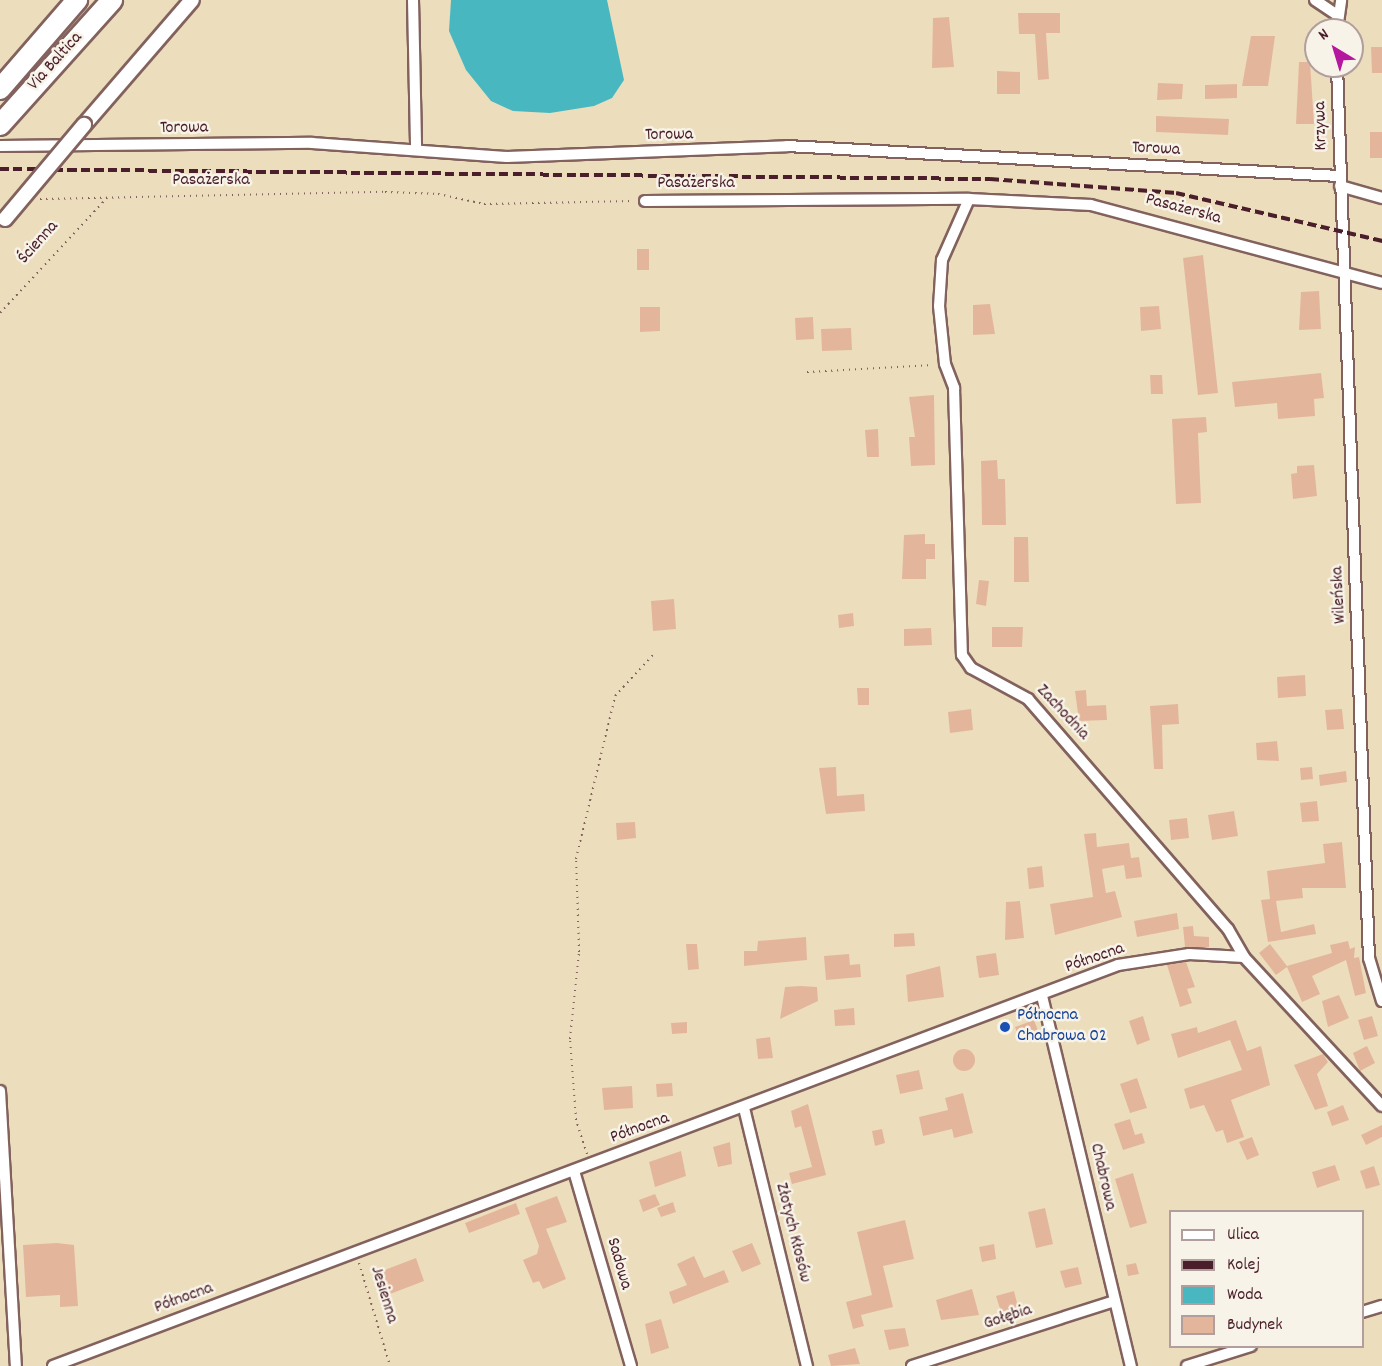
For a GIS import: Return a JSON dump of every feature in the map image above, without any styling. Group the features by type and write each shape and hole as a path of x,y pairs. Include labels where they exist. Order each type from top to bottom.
{"highway":[{"name":"Via Baltica","path":"0,89 77,0"},
{"name":"Via Baltica","path":"2,123 112,0"}],"street":[{"path":"2,221 192,0"},
{"path":"413,0 416,148"},
{"path":"1315,0 1337,15 1341,0"},
{"name":"Krzywa","path":"1337,78 1340,181"},
{"name":"Torowa","path":"0,146 312,143 416,148 507,157 787,146 1340,181 1382,198"},
{"name":"Wileńska","path":"1340,181 1341,274 1369,958 1382,1001"},
{"name":"Pasażerska","path":"645,201 969,199 1091,205 1341,274 1382,283"},
{"name":"Zachodnia","path":"969,199 942,260 945,364 954,388 962,655 970,668 1028,699 1228,929 1244,957 1382,1106"},
{"name":"Północna","path":"52,1366 1042,996 1118,965 1189,954 1244,957"},
{"name":"Chabrowa","path":"1042,996 1131,1366"},
{"path":"0,1091 16,1366"},
{"name":"Złotych Kłosów","path":"744,1108 807,1366"},
{"name":"Sadowa","path":"574,1171 631,1366"},
{"name":"Gołębia","path":"912,1366 1114,1301"},
{"path":"1364,1311 1382,1306"},
{"path":"1187,1366 1248,1348"}],"path":[{"name":"Pasażerska","path":"36,199 385,192 438,194 484,204 645,201"},
{"name":"Ścienna","path":"0,313 106,198"},
{"path":"807,372 945,364"},
{"path":"593,1164 576,1120 571,1059 579,952 576,860 615,696 653,655"},
{"name":"Jesienna","path":"356,1253 390,1366"}],"water":[{"path":"451,0 607,0 624,80 612,98 594,106 550,113 513,111 491,101 466,70 449,31"}],"building":[{"path":"1018,13 1060,13 1060,33 1046,33 1049,79 1038,80 1035,34 1019,34"},
{"path":"949,17 954,67 932,68 933,18"},
{"path":"1251,36 1275,36 1268,86 1242,86"},
{"path":"1371,47 1382,47 1382,73 1372,73"},
{"path":"1299,62 1304,62 1304,78 1311,78 1314,124 1296,124"},
{"path":"997,71 1020,72 1020,94 997,94"},
{"path":"1158,83 1183,84 1182,99 1157,100"},
{"path":"1237,84 1237,98 1205,99 1205,85"},
{"path":"1156,116 1229,119 1228,135 1156,132"},
{"path":"1370,132 1382,132 1382,158 1370,158"},
{"path":"637,249 649,249 649,270 637,270"},
{"path":"1203,255 1218,393 1198,395 1183,258"},
{"path":"1319,291 1321,329 1299,330 1301,292"},
{"path":"990,304 995,334 973,335 973,305"},
{"path":"1159,306 1161,329 1141,331 1140,307"},
{"path":"640,307 660,307 660,331 640,332"},
{"path":"813,317 814,339 796,340 795,318"},
{"path":"851,328 852,350 822,351 821,329"},
{"path":"1321,373 1324,398 1314,399 1315,416 1278,419 1277,403 1235,407 1232,382"},
{"path":"1150,375 1162,375 1163,394 1151,394"},
{"path":"934,395 935,465 911,466 909,437 915,437 909,397"},
{"path":"1206,417 1207,432 1198,433 1201,503 1176,504 1172,419"},
{"path":"878,429 879,457 867,457 865,430"},
{"path":"997,460 998,479 1005,479 1006,525 982,525 981,461"},
{"path":"1314,465 1317,496 1293,499 1291,474 1297,473 1297,466"},
{"path":"925,534 925,544 935,544 935,559 926,559 926,579 902,579 904,535"},
{"path":"1014,537 1028,537 1029,582 1014,582"},
{"path":"979,580 989,581 986,606 976,604"},
{"path":"674,599 676,629 653,631 651,601"},
{"path":"853,613 854,626 839,628 838,615"},
{"path":"992,627 1023,627 1022,647 992,647"},
{"path":"931,628 932,645 904,646 904,629"},
{"path":"1305,675 1306,696 1278,698 1277,677"},
{"path":"857,688 869,688 869,705 858,705"},
{"path":"1086,690 1087,706 1106,705 1107,720 1079,721 1075,691"},
{"path":"1178,704 1179,724 1162,725 1163,769 1154,769 1150,706"},
{"path":"971,709 973,730 950,733 948,712"},
{"path":"1342,709 1344,729 1327,730 1325,710"},
{"path":"1277,741 1279,761 1257,760 1256,743"},
{"path":"836,767 837,796 864,794 865,811 826,814 819,768"},
{"path":"1312,767 1313,779 1301,780 1300,768"},
{"path":"1346,771 1347,782 1320,786 1319,775"},
{"path":"1317,801 1319,821 1302,822 1300,803"},
{"path":"1234,811 1238,836 1212,840 1208,815"},
{"path":"1187,818 1189,838 1171,840 1169,820"},
{"path":"635,822 636,838 617,840 616,823"},
{"path":"1096,833 1097,847 1129,843 1131,858 1139,857 1142,877 1126,879 1124,865 1102,869 1106,893 1115,891 1122,917 1055,935 1050,904 1093,897 1084,834"},
{"path":"1342,842 1346,888 1302,888 1303,898 1276,901 1281,932 1314,924 1316,934 1268,942 1261,900 1270,899 1267,871 1325,863 1323,844"},
{"path":"1042,866 1044,887 1029,889 1027,868"},
{"path":"1020,901 1024,938 1005,940 1006,902"},
{"path":"1177,913 1179,929 1137,937 1134,921"},
{"path":"1193,926 1194,936 1209,937 1209,947 1185,947 1183,927"},
{"path":"914,933 915,946 894,947 894,934"},
{"path":"806,937 807,960 744,966 744,951 757,951 758,941"},
{"path":"1348,941 1350,949 1355,947 1354,958 1359,957 1366,993 1355,996 1346,960 1312,976 1320,994 1302,1002 1287,967 1276,975 1259,953 1270,944 1287,966 1332,953 1330,945"},
{"path":"686,944 697,944 699,969 688,970"},
{"path":"996,953 999,975 979,978 976,956"},
{"path":"849,954 850,965 860,964 861,977 826,980 824,956"},
{"path":"1186,962 1195,987 1187,989 1192,1003 1180,1007 1167,965"},
{"path":"940,966 944,997 908,1002 906,975"},
{"path":"785,987 817,987 818,1001 780,1019"},
{"path":"1339,995 1349,1018 1328,1027 1322,1001"},
{"path":"854,1008 855,1025 835,1026 834,1010"},
{"path":"1143,1016 1150,1040 1137,1045 1129,1021"},
{"path":"1372,1016 1378,1036 1364,1040 1358,1020"},
{"path":"1034,1020 1040,1036 1021,1043 1015,1027"},
{"path":"1236,1020 1247,1051 1261,1046 1270,1085 1231,1100 1244,1137 1227,1143 1223,1130 1216,1132 1204,1105 1190,1109 1184,1089 1242,1070 1230,1040 1178,1058 1171,1034 1197,1027 1198,1033"},
{"path":"687,1022 687,1033 672,1034 671,1023"},
{"path":"770,1037 773,1058 758,1059 756,1039"},
{"path":"1367,1046 1375,1063 1360,1071 1353,1053"},
{"path":"964,1049 972,1052 975,1060 972,1068 964,1071 956,1068 953,1060 956,1052"},
{"path":"1323,1054 1328,1062 1317,1074 1328,1106 1315,1110 1294,1065"},
{"path":"919,1070 923,1089 900,1094 896,1075"},
{"path":"1137,1078 1147,1108 1130,1113 1120,1084"},
{"path":"672,1083 673,1096 657,1097 656,1084"},
{"path":"632,1086 633,1108 604,1110 602,1088"},
{"path":"963,1093 973,1133 954,1138 952,1129 923,1136 919,1117 948,1110 945,1098"},
{"path":"808,1104 826,1175 792,1184 789,1173 812,1167 801,1126 795,1128 791,1111"},
{"path":"1343,1105 1349,1120 1332,1126 1327,1112"},
{"path":"1130,1119 1135,1135 1142,1133 1145,1143 1123,1150 1114,1124"},
{"path":"1382,1125 1382,1137 1366,1145 1361,1135"},
{"path":"882,1129 885,1143 875,1146 872,1131"},
{"path":"1252,1137 1259,1155 1247,1160 1239,1142"},
{"path":"730,1142 732,1164 718,1167 713,1147"},
{"path":"681,1151 686,1176 655,1187 649,1162"},
{"path":"1335,1165 1340,1180 1317,1188 1312,1172"},
{"path":"1374,1166 1380,1185 1366,1189 1360,1171"},
{"path":"1133,1173 1147,1223 1130,1228 1115,1179"},
{"path":"655,1194 660,1205 643,1212 639,1200"},
{"path":"557,1196 567,1222 546,1229 566,1279 543,1289 539,1281 533,1283 523,1260 537,1254 539,1246 525,1208"},
{"path":"673,1202 676,1212 661,1217 657,1208"},
{"path":"516,1203 520,1214 469,1233 465,1223"},
{"path":"1045,1208 1053,1244 1036,1248 1028,1212"},
{"path":"905,1220 914,1259 883,1266 893,1307 861,1315 864,1326 853,1329 846,1302 872,1295 857,1232"},
{"path":"57,1243 74,1245 78,1306 60,1307 60,1295 26,1297 23,1245"},
{"path":"752,1243 761,1264 742,1272 732,1251"},
{"path":"994,1244 996,1259 982,1262 979,1247"},
{"path":"694,1256 704,1278 724,1270 729,1282 673,1304 669,1292 687,1285 677,1264"},
{"path":"416,1258 424,1281 390,1294 382,1271"},
{"path":"1136,1263 1139,1274 1128,1276 1126,1265"},
{"path":"1078,1267 1082,1284 1065,1288 1060,1271"},
{"path":"972,1289 979,1315 941,1320 936,1300"},
{"path":"1014,1291 1018,1307 1001,1312 996,1296"},
{"path":"661,1319 669,1348 651,1354 645,1324"},
{"path":"905,1328 909,1346 889,1350 884,1330"},
{"path":"855,1348 860,1364 831,1366 828,1355"}],"railway":[{"path":"0,169 990,179 1176,193 1382,241"}],"place":[{"name":"Północna Chabrowa 02","path":"1005,1027"}]}
